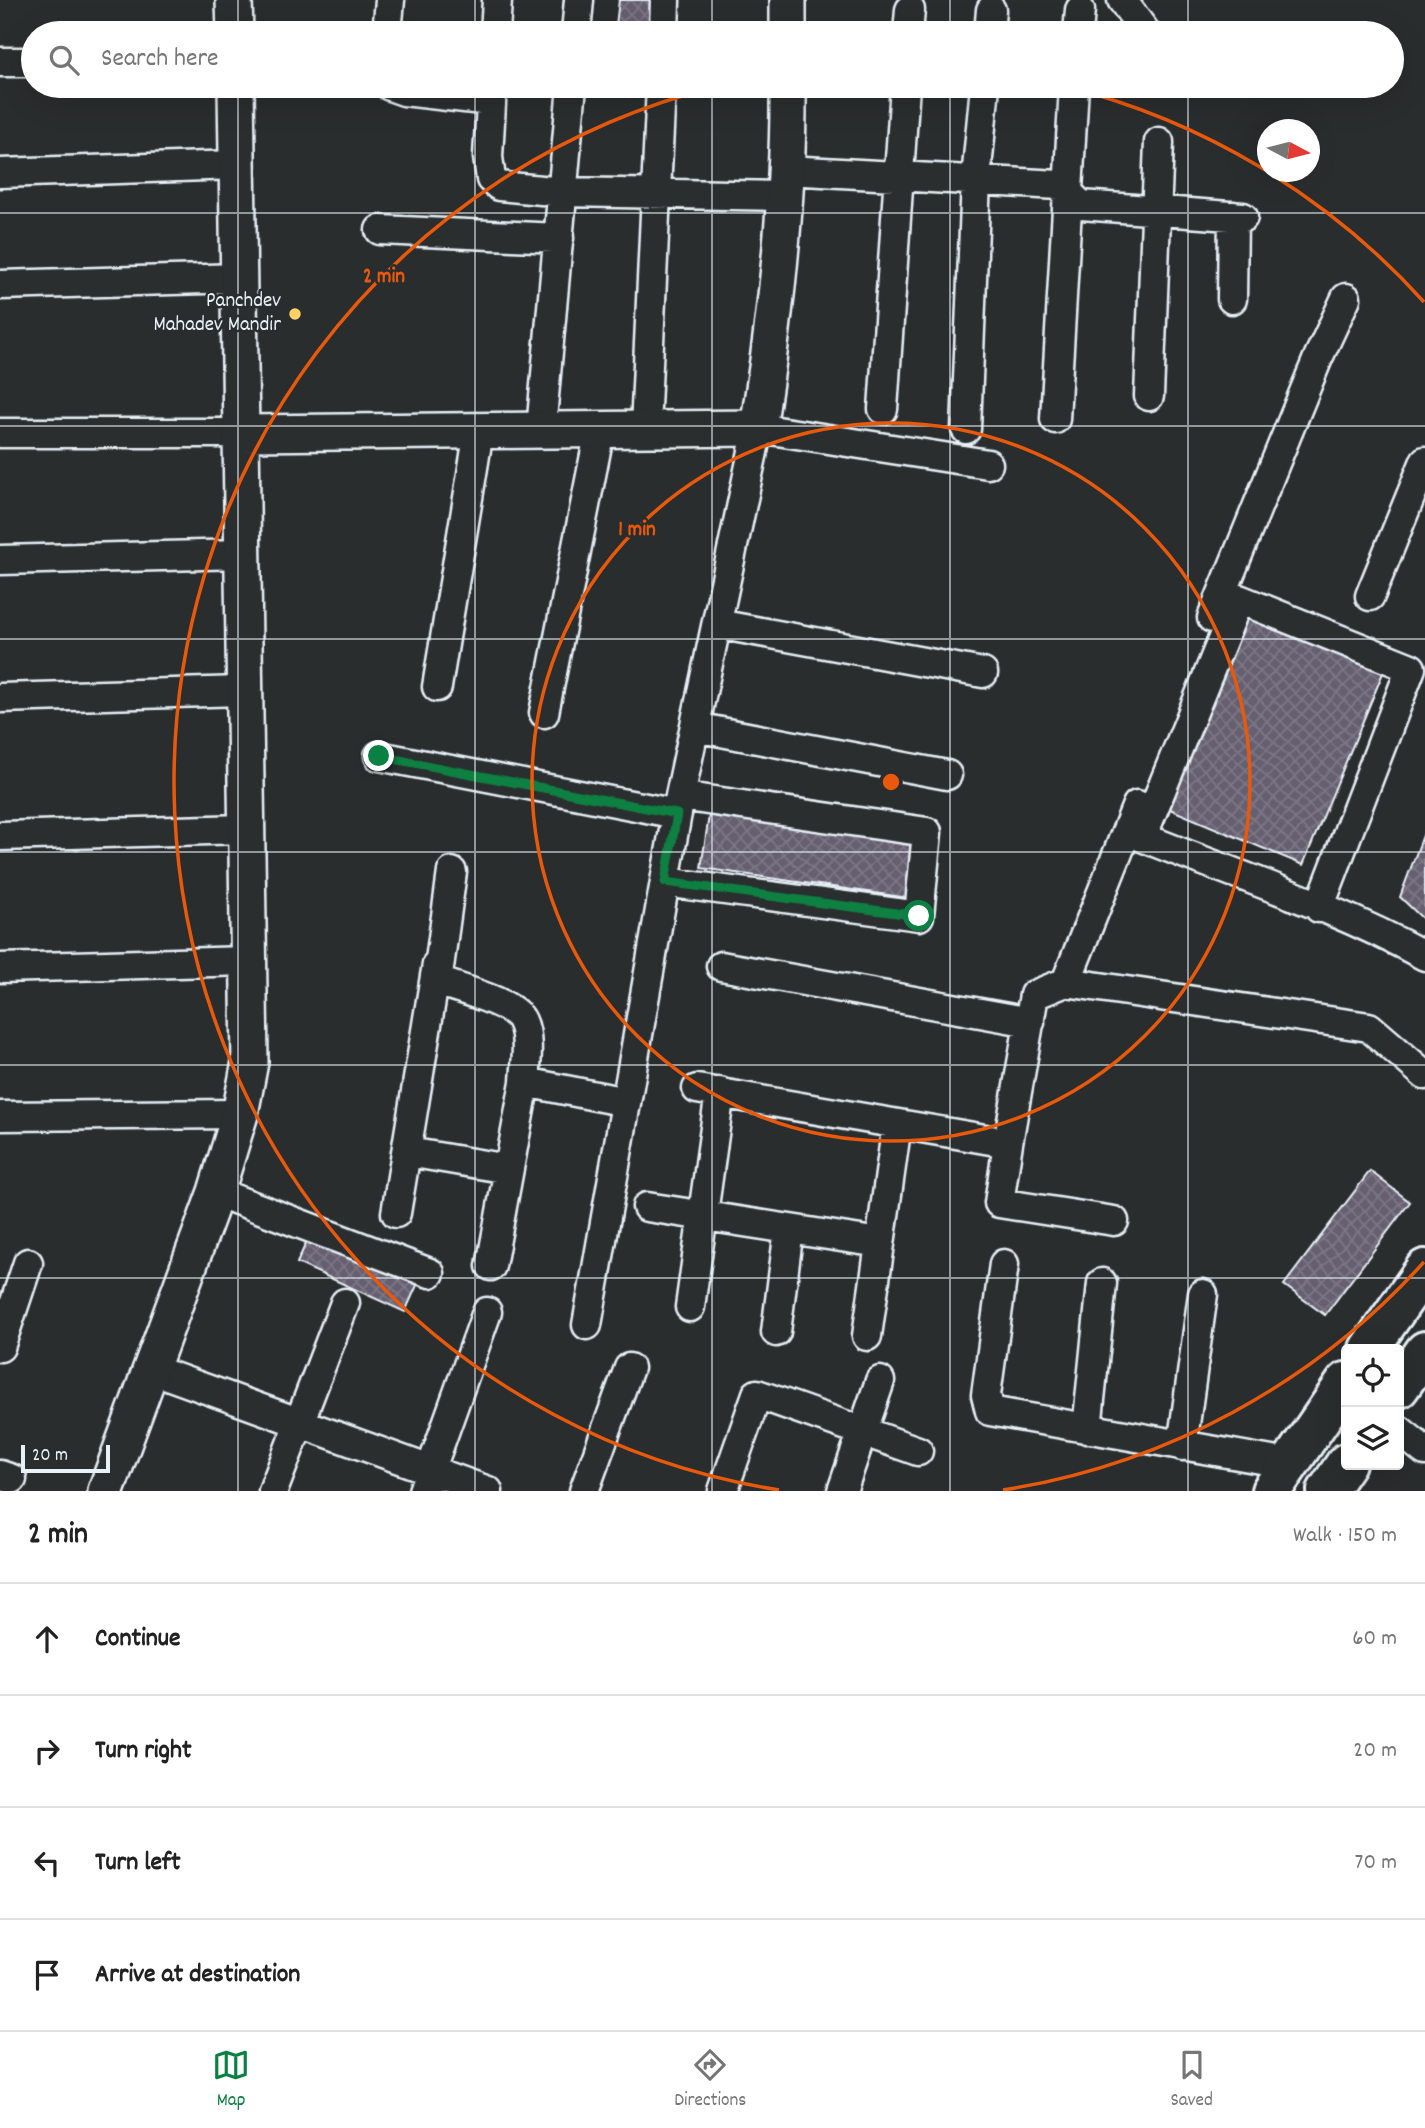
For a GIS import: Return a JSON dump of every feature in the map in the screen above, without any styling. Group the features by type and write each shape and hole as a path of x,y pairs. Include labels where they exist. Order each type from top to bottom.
{"main road":[{"path":"1372,1344 1425,1269"},
{"path":"1404,1381 1425,1351"},
{"path":"1280,1478 1341,1389"},
{"path":"1327,1491 1342,1470"}],"street":[{"path":"234,0 235,21"},
{"path":"388,21 390,0"},
{"path":"496,21 497,0"},
{"path":"577,21 579,0"},
{"path":"664,21 665,0"},
{"path":"788,0 788,21"},
{"path":"1122,0 1137,21"},
{"path":"0,62 21,62"},
{"path":"107,1491 216,1192 240,1114 250,1062 236,98"},
{"path":"491,98 488,157 491,179 499,186 563,192 654,194 899,175 1060,185 1081,205 1238,217 1232,299"},
{"path":"541,430 571,98"},
{"path":"645,429 660,98"},
{"path":"587,1325 678,805 758,428 777,307 788,98"},
{"path":"883,409 904,98"},
{"path":"966,429 976,179 984,98"},
{"path":"1055,419 1073,98"},
{"path":"1149,396 1159,142"},
{"path":"0,173 237,165"},
{"path":"380,230 559,238"},
{"path":"0,285 240,278"},
{"path":"1066,982 1318,358 1346,298"},
{"path":"0,433 758,428 988,464"},
{"path":"544,713 600,430"},
{"path":"438,687 480,431"},
{"path":"1370,596 1425,461"},
{"path":"0,560 244,554"},
{"path":"1319,908 1410,668 1239,599 1142,837 1319,908 1370,926 1425,956"},
{"path":"717,624 983,673"},
{"path":"0,698 243,691"},
{"path":"695,727 947,775"},
{"path":"379,756 678,805 927,832 919,916 665,882"},
{"path":"0,836 246,830"},
{"path":"396,1213 452,872"},
{"path":"0,968 248,961"},
{"path":"437,964 438,975 444,982 510,1008 522,1021 526,1044 525,1082 491,1266"},
{"path":"721,967 1030,1022"},
{"path":"1114,1221 999,1203 1034,995 1066,982 1369,1027 1425,1075"},
{"path":"525,1082 626,1102"},
{"path":"690,1307 703,1216 709,1090 1008,1143"},
{"path":"0,1116 240,1114"},
{"path":"867,1336 897,1124"},
{"path":"408,1152 508,1169"},
{"path":"216,1192 430,1273"},
{"path":"647,1207 880,1243"},
{"path":"776,1332 789,1229"},
{"path":"0,1347 28,1263"},
{"path":"1004,1264 986,1395 990,1411 1182,1446 1280,1478"},
{"path":"1087,1429 1101,1283"},
{"path":"1182,1446 1203,1294"},
{"path":"273,1491 345,1303"},
{"path":"427,1480 487,1312"},
{"path":"584,1491 629,1368"},
{"path":"151,1369 298,1420 427,1480 488,1491"},
{"path":"842,1491 880,1381"},
{"path":"723,1491 757,1394 918,1451"},
{"path":"1404,1434 1425,1451"}],"building":[{"path":"619,0 662,0 659,21 616,21"},
{"path":"1242,608 1385,668 1303,865 1160,805"},
{"path":"710,809 917,839 909,898 701,868"},
{"path":"1425,830 1425,921 1400,897"},
{"path":"1370,1171 1410,1202 1325,1315 1284,1285"},
{"path":"310,1234 418,1283 405,1312 297,1263"}],"place":[{"name":"Panchdev Mahadev Mandir","path":"295,314"}],"route":[{"path":"379,756 677,814 665,882 919,916"}]}
